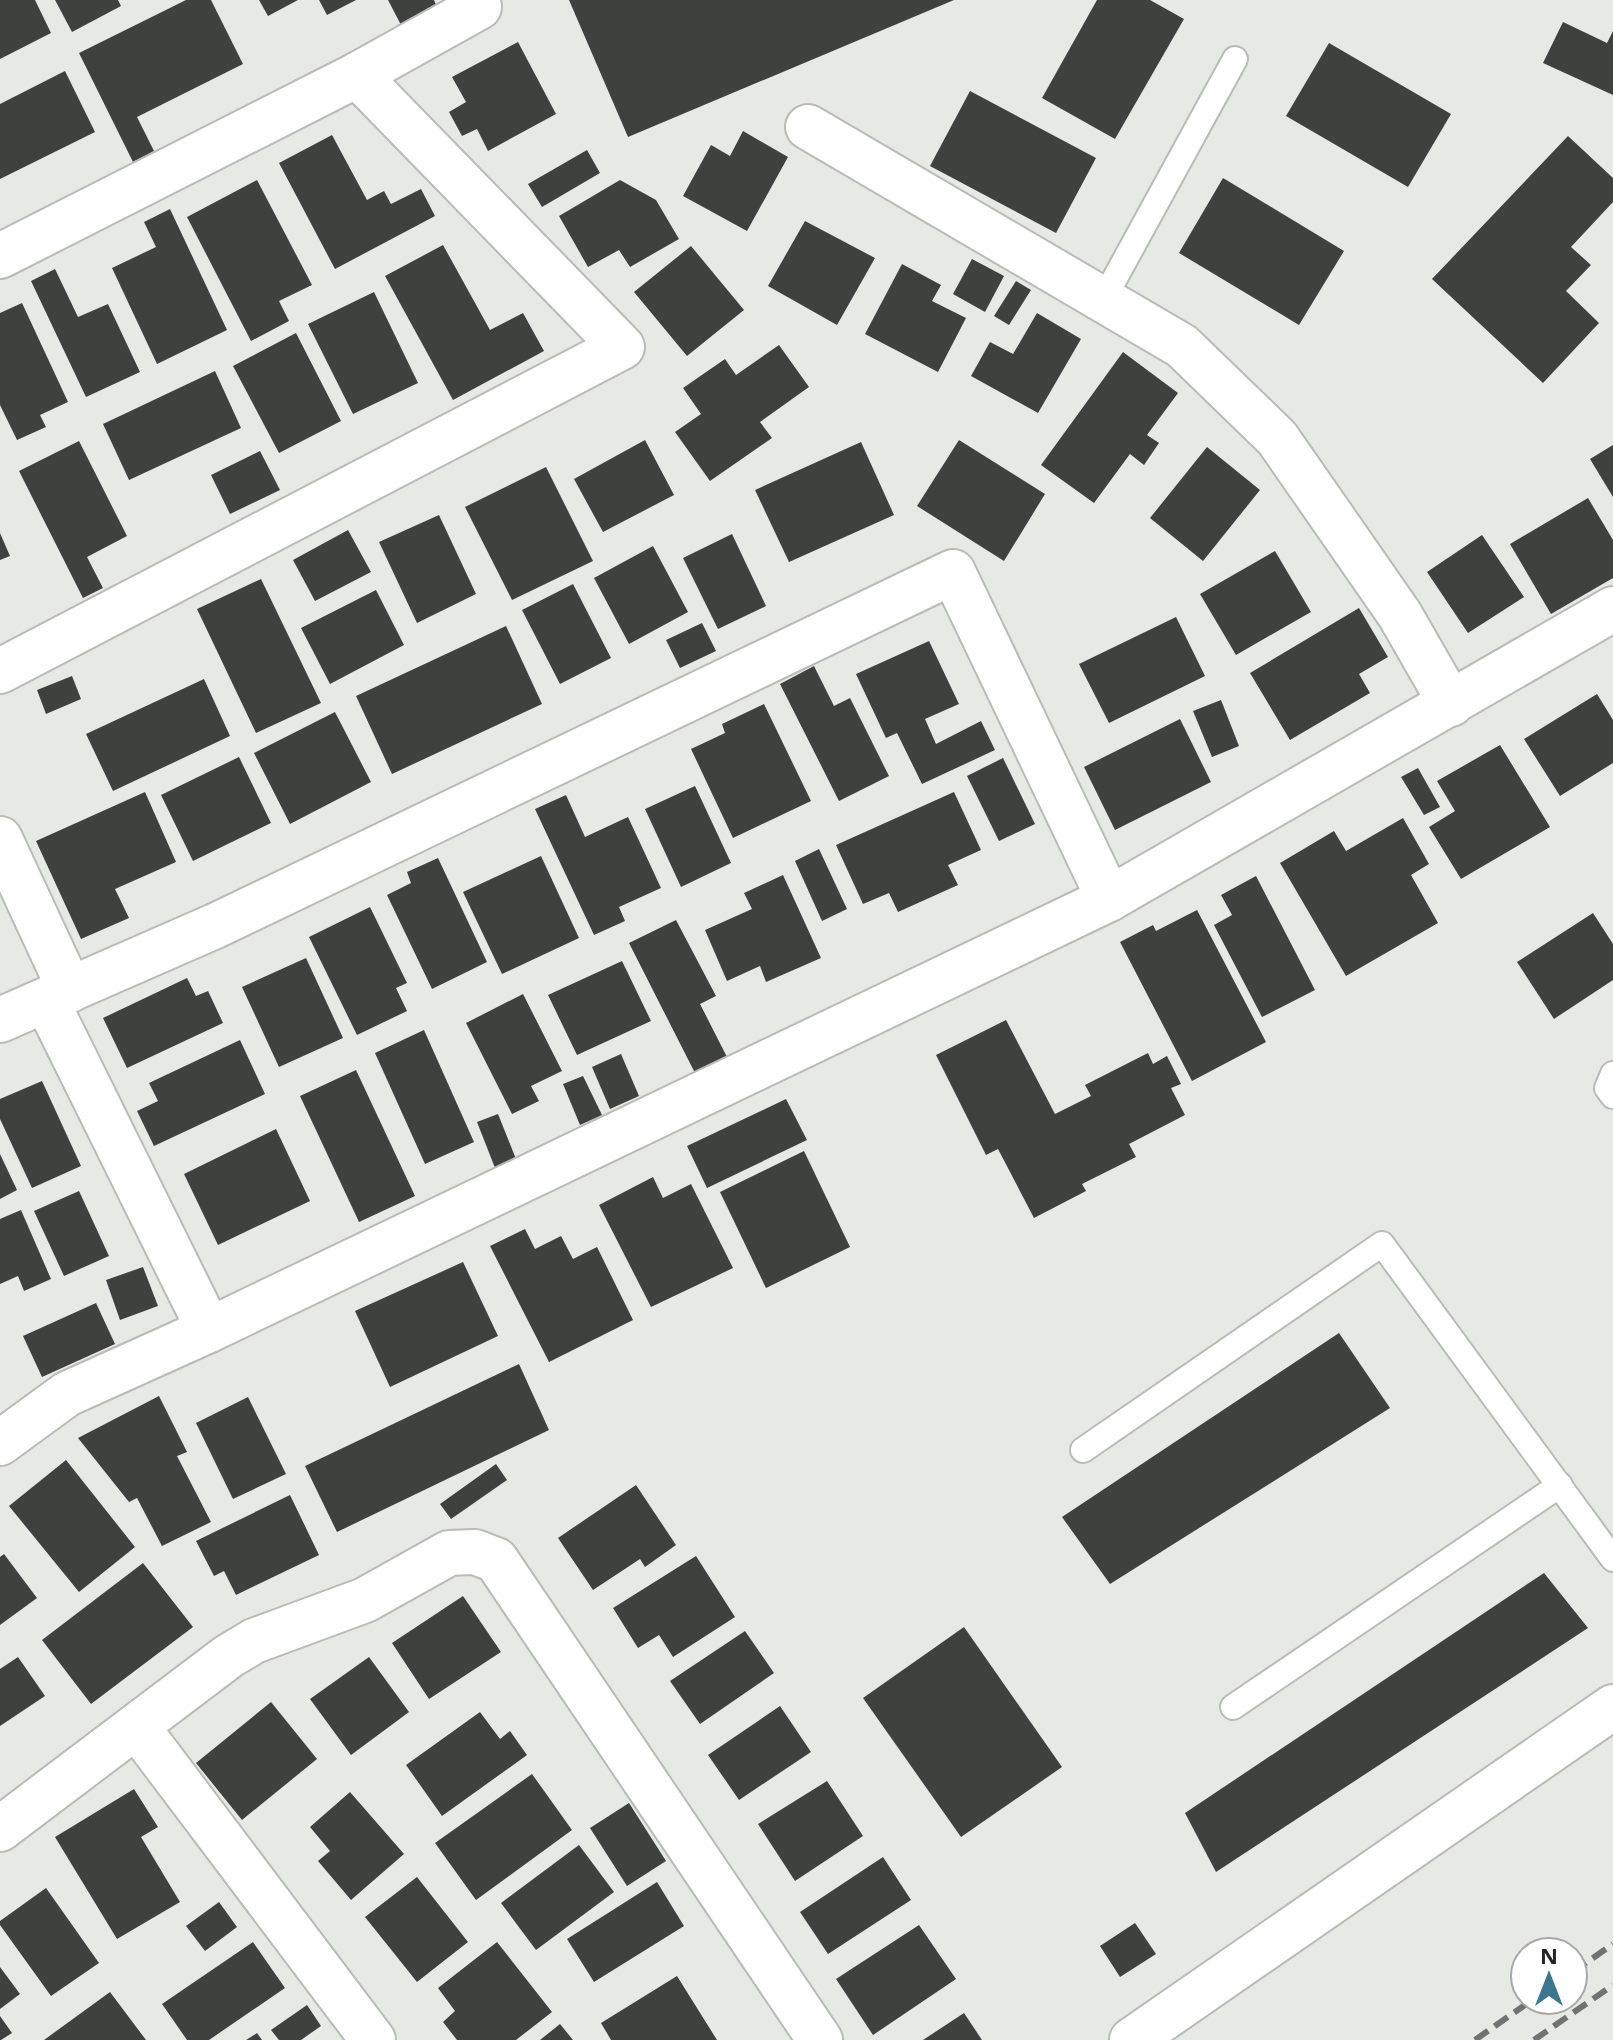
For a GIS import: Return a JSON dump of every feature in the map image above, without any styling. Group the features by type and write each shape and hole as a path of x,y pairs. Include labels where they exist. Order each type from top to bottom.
{"street":[{"path":"0,256 357,75 479,7"},
{"path":"0,671 622,347 357,75"},
{"path":"808,127 1182,346 1277,438 1400,615 1451,704"},
{"path":"0,1020 215,926 953,572 1109,899"},
{"path":"0,1443 67,1394 209,1330 1109,899 1613,609"},
{"path":"0,839 58,995 209,1330"},
{"path":"0,1829 229,1656 254,1641 365,1600 449,1553 475,1552 496,1560 820,2040"},
{"path":"1132,2040 1613,1707"},
{"path":"137,1727 373,2040"}],"lane":[{"path":"1103,300 1235,59"},
{"path":"1613,1074 1607,1088 1613,1096"},
{"path":"1083,1450 1382,1244 1613,1559"},
{"path":"1233,1707 1560,1485"}],"building":[{"path":"0,0 35,0 51,33 0,59"},
{"path":"55,0 118,0 121,6 72,32"},
{"path":"186,0 211,0 243,64 137,117 154,151 133,162 79,53"},
{"path":"259,0 298,0 268,16"},
{"path":"319,0 356,0 327,15"},
{"path":"388,0 434,0 437,7 401,25"},
{"path":"569,0 954,0 628,137"},
{"path":"1097,0 1150,0 1184,19 1115,139 1042,98"},
{"path":"1563,22 1607,43 1613,31 1613,95 1543,63"},
{"path":"518,42 556,114 488,151 477,129 462,136 449,112 466,102 452,77"},
{"path":"1329,43 1451,114 1408,187 1286,116"},
{"path":"65,71 95,132 0,179 0,104"},
{"path":"970,91 1096,158 1056,233 930,166"},
{"path":"743,131 788,157 747,231 683,196 711,145 730,156"},
{"path":"332,135 367,200 384,191 391,204 421,189 435,216 335,269 279,163"},
{"path":"1568,136 1613,178 1613,202 1571,247 1591,265 1566,291 1599,323 1543,383 1432,279"},
{"path":"587,150 600,173 542,207 528,184"},
{"path":"1223,178 1344,251 1299,325 1179,253"},
{"path":"257,180 312,285 279,301 289,321 251,341 187,217"},
{"path":"620,180 656,200 679,239 630,267 619,250 588,267 559,216"},
{"path":"170,209 227,330 157,364 112,268 156,247 144,222"},
{"path":"805,221 875,258 837,325 768,286"},
{"path":"443,245 490,330 523,313 544,351 453,400 385,276"},
{"path":"691,246 744,310 687,356 634,292"},
{"path":"972,259 1004,276 985,312 953,294"},
{"path":"902,264 941,285 932,301 966,318 938,372 865,334"},
{"path":"55,269 78,317 108,304 140,372 86,397 31,281"},
{"path":"1016,281 1031,290 1009,325 994,316"},
{"path":"374,292 418,383 353,414 308,324"},
{"path":"22,303 68,402 40,415 46,427 17,440 0,405 0,313"},
{"path":"1037,313 1081,339 1038,413 971,376 990,342 1013,354"},
{"path":"296,333 341,421 279,453 233,366"},
{"path":"779,345 809,387 760,422 772,438 710,481 675,432 701,414 683,388 725,359 736,375"},
{"path":"1123,352 1178,393 1147,435 1159,443 1144,465 1130,454 1094,503 1041,465"},
{"path":"215,371 241,428 129,480 103,424"},
{"path":"645,440 674,495 603,532 574,479"},
{"path":"959,440 1045,494 1004,561 917,506"},
{"path":"79,441 127,536 87,557 103,588 83,598 19,471"},
{"path":"861,442 894,515 789,562 755,490"},
{"path":"1613,445 1613,497 1590,459"},
{"path":"1207,447 1260,490 1203,561 1150,518"},
{"path":"260,451 280,490 230,514 211,475"},
{"path":"546,467 593,561 512,600 465,507"},
{"path":"1588,498 1613,540 1613,578 1551,614 1510,544"},
{"path":"439,515 476,594 417,623 379,542"},
{"path":"348,530 371,572 315,601 293,560"},
{"path":"0,533 10,556 0,560"},
{"path":"732,534 766,606 718,629 683,558"},
{"path":"1482,535 1524,597 1468,633 1427,572"},
{"path":"653,546 688,612 629,644 594,578"},
{"path":"1275,551 1311,612 1236,655 1200,594"},
{"path":"261,579 321,703 256,733 197,609"},
{"path":"573,584 611,658 560,684 522,610"},
{"path":"376,590 404,645 330,684 301,628"},
{"path":"1359,608 1388,657 1359,674 1370,693 1290,740 1250,673"},
{"path":"1176,617 1205,676 1109,723 1079,664"},
{"path":"702,623 716,651 680,668 666,640"},
{"path":"506,626 542,704 392,774 356,696"},
{"path":"929,641 959,704 925,719 936,744 981,721 995,750 922,784 897,733 886,738 856,674"},
{"path":"814,666 834,706 850,698 889,776 839,801 780,684"},
{"path":"72,676 81,699 46,714 37,690"},
{"path":"204,679 230,736 113,791 86,734"},
{"path":"1597,694 1613,720 1613,763 1560,796 1524,739"},
{"path":"1221,700 1239,746 1212,757 1193,711"},
{"path":"764,704 811,801 733,838 691,749 725,733 722,724"},
{"path":"335,712 371,782 290,824 254,753"},
{"path":"1180,719 1211,782 1115,830 1084,767"},
{"path":"1500,745 1550,827 1461,879 1429,827 1455,811 1437,781"},
{"path":"239,757 271,823 193,861 161,795"},
{"path":"1003,758 1035,824 999,841 967,776"},
{"path":"1418,768 1440,807 1424,815 1401,777"},
{"path":"695,786 731,863 681,887 645,809"},
{"path":"145,792 176,862 115,889 129,918 81,939 36,841"},
{"path":"954,792 981,850 948,865 958,885 898,912 889,893 863,904 836,845"},
{"path":"566,795 585,837 628,817 661,888 619,907 625,921 594,935 535,809"},
{"path":"1403,818 1429,864 1411,875 1438,923 1346,976 1280,863 1334,831 1346,851"},
{"path":"819,849 847,909 822,921 795,861"},
{"path":"541,856 579,938 502,974 463,892"},
{"path":"438,858 487,962 432,989 387,895 411,883 407,872"},
{"path":"783,875 821,958 766,982 760,966 727,981 705,930 752,909 744,893"},
{"path":"1256,876 1315,990 1262,1017 1214,925 1232,915 1221,895"},
{"path":"370,907 407,983 396,988 407,1011 357,1035 309,937"},
{"path":"1197,910 1266,1042 1192,1081 1120,942 1153,925 1156,931"},
{"path":"1593,913 1613,944 1613,980 1554,1019 1517,962"},
{"path":"676,920 716,996 700,1004 727,1057 695,1073 629,943"},
{"path":"306,958 343,1038 279,1067 242,987"},
{"path":"622,961 651,1021 577,1055 548,995"},
{"path":"187,978 196,996 208,991 223,1023 127,1068 103,1018"},
{"path":"523,994 562,1071 531,1086 539,1101 512,1114 466,1023"},
{"path":"1006,1020 1055,1114 1091,1096 1085,1085 1148,1053 1153,1064 1167,1056 1181,1084 1171,1088 1185,1115 1129,1144 1136,1157 1082,1184 1086,1191 1034,1218 998,1149 986,1155 936,1055"},
{"path":"424,1030 474,1142 425,1164 375,1053"},
{"path":"240,1040 265,1094 154,1146 137,1111 158,1101 149,1083"},
{"path":"621,1054 639,1096 610,1109 592,1067"},
{"path":"356,1070 415,1196 359,1222 300,1096"},
{"path":"583,1076 602,1115 580,1125 563,1084"},
{"path":"42,1081 81,1166 32,1188 0,1119 0,1099"},
{"path":"786,1099 807,1140 707,1188 687,1146"},
{"path":"498,1114 516,1159 495,1168 477,1122"},
{"path":"276,1129 310,1201 218,1245 184,1174"},
{"path":"804,1151 850,1247 766,1288 720,1192"},
{"path":"0,1154 17,1190 0,1199"},
{"path":"653,1177 663,1198 691,1184 733,1268 651,1307 599,1205"},
{"path":"79,1191 109,1256 64,1276 34,1211"},
{"path":"21,1210 51,1279 24,1291 18,1276 0,1284 0,1219"},
{"path":"525,1229 535,1249 561,1236 573,1259 597,1247 633,1320 549,1362 490,1246"},
{"path":"463,1262 498,1336 390,1387 355,1311"},
{"path":"143,1267 158,1306 120,1320 106,1280"},
{"path":"96,1303 115,1344 42,1377 23,1336"},
{"path":"1339,1333 1390,1408 1110,1584 1062,1517"},
{"path":"519,1364 549,1430 337,1532 305,1466"},
{"path":"159,1396 187,1452 177,1456 211,1522 162,1546 137,1498 129,1502 78,1438"},
{"path":"248,1397 286,1474 233,1499 196,1423"},
{"path":"66,1460 135,1547 79,1592 9,1506"},
{"path":"496,1464 507,1480 451,1519 440,1504"},
{"path":"636,1485 676,1545 645,1567 640,1559 593,1590 558,1538"},
{"path":"290,1495 319,1555 236,1595 224,1571 214,1576 196,1541"},
{"path":"4,1554 37,1598 0,1625 0,1557"},
{"path":"696,1556 735,1617 673,1657 659,1635 638,1648 613,1608"},
{"path":"143,1563 193,1627 91,1704 42,1640"},
{"path":"1544,1573 1588,1628 1216,1872 1185,1813"},
{"path":"463,1596 501,1652 429,1699 392,1643"},
{"path":"964,1627 1062,1767 961,1837 863,1698"},
{"path":"745,1631 774,1673 700,1724 670,1681"},
{"path":"18,1657 45,1696 0,1726 0,1669"},
{"path":"369,1657 409,1712 351,1755 310,1699"},
{"path":"271,1702 317,1759 242,1820 196,1763"},
{"path":"780,1706 811,1752 739,1800 708,1755"},
{"path":"480,1712 500,1739 510,1731 527,1755 442,1816 406,1765"},
{"path":"532,1774 572,1830 476,1900 435,1843"},
{"path":"827,1781 863,1836 795,1881 758,1824"},
{"path":"134,1789 158,1827 141,1837 180,1902 117,1939 55,1837"},
{"path":"350,1792 404,1854 351,1900 318,1861 330,1851 310,1827"},
{"path":"629,1803 666,1861 627,1886 590,1828"},
{"path":"579,1845 614,1892 536,1950 501,1903"},
{"path":"883,1857 911,1900 828,1954 800,1912"},
{"path":"417,1877 468,1942 417,1982 365,1917"},
{"path":"657,1882 684,1926 594,1982 567,1939"},
{"path":"46,1888 99,1963 51,1996 0,1925 0,1921"},
{"path":"219,1902 237,1927 205,1951 186,1926"},
{"path":"1135,1923 1156,1954 1120,1977 1100,1946"},
{"path":"919,1925 956,1979 873,2035 836,1979"},
{"path":"253,1942 285,1988 209,2040 187,2040 162,2004"},
{"path":"497,1942 552,2012 516,2040 457,2040 443,2022 455,2011 438,1988"},
{"path":"0,1967 20,1994 0,2009"},
{"path":"677,1976 717,2040 611,2040 601,2023"},
{"path":"110,1992 146,2040 44,2040"},
{"path":"307,2005 321,2026 301,2040 279,2040 271,2030"},
{"path":"964,2013 982,2040 923,2040"},
{"path":"0,2016 12,2033 1,2040 0,2040"},
{"path":"560,2024 573,2040 540,2040"},
{"path":"257,2033 262,2040 246,2040"}],"railway":[{"path":"1589,1961 1613,1944"},
{"path":"1534,2040 1613,1985"},
{"path":"1475,2040 1509,2016"}]}
